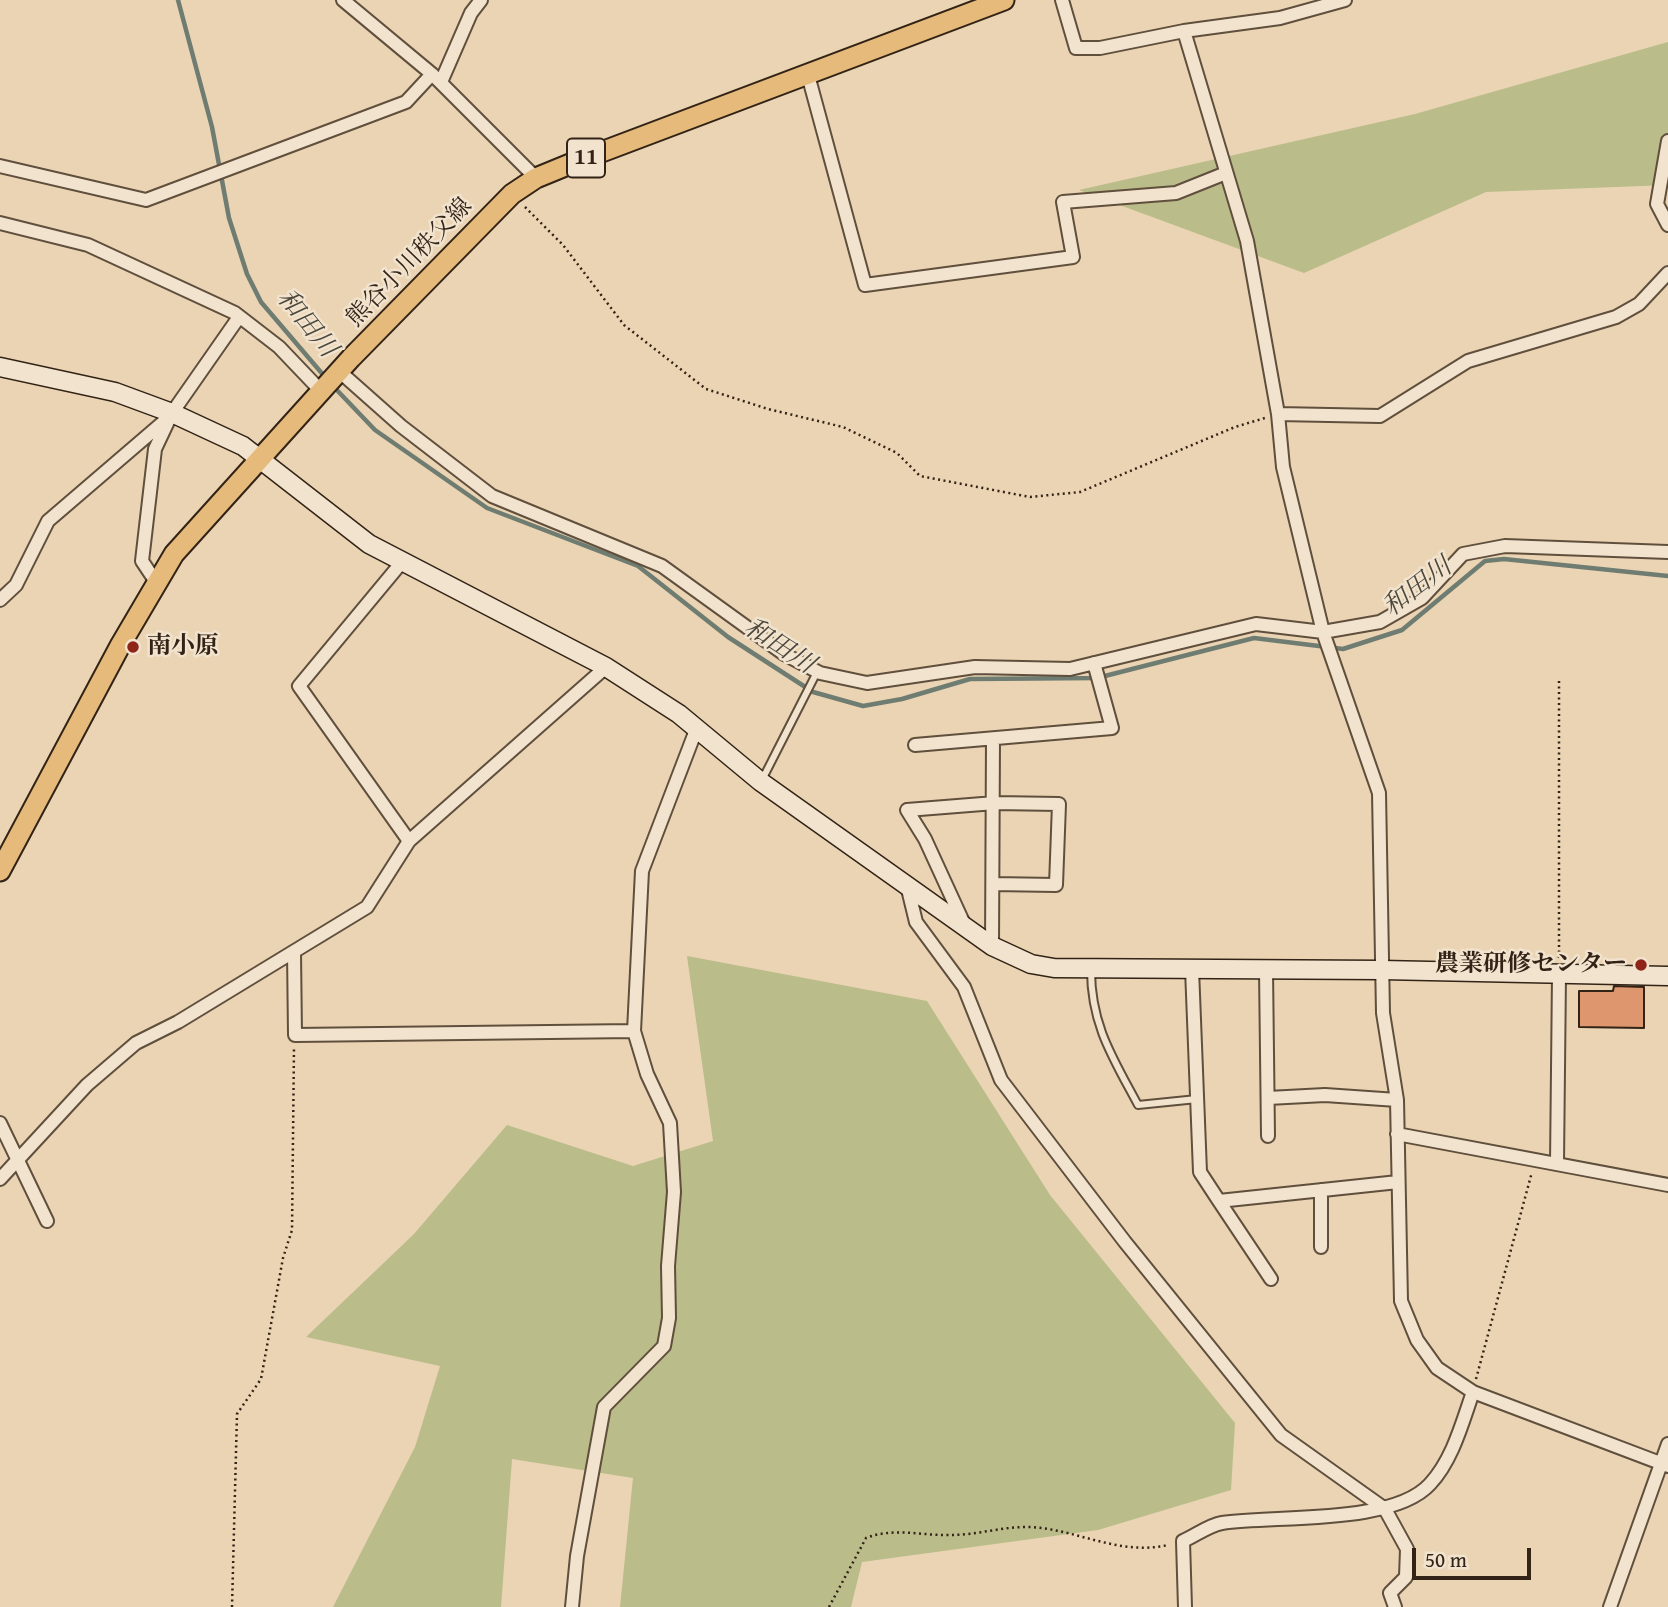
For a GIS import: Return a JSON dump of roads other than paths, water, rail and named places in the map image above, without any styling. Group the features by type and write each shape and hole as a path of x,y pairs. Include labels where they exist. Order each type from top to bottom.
{"main road":[{"name":"熊谷小川秩父線","path":"0,871 156,582 200,522 339,371 512,194 536,178 1004,0"}],"street":[{"path":"343,0 436,78 536,178"},
{"path":"0,166 146,200 407,102 436,78 471,13 481,0"},
{"path":"1062,0 1076,48 1100,48 1184,31 1280,18 1345,0"},
{"path":"1184,31 1247,241 1278,414 1283,467 1323,632 1379,793 1381,970 1383,1013 1397,1100 1401,1301 1417,1340 1437,1368 1473,1392 1664,1464"},
{"path":"808,75 865,285 1073,257 1063,202 1176,193 1226,173"},
{"path":"1668,141 1657,204 1668,225"},
{"path":"0,223 88,245 239,317 279,347 321,391"},
{"path":"1278,414 1380,416 1468,361 1616,317 1639,304 1668,273"},
{"path":"156,582 142,561 155,449 172,413 239,317"},
{"path":"0,367 115,392 172,413 220,435 260,458 344,527 402,562 606,667 679,714 761,782 992,946 1031,964 1091,968 1668,976"},
{"path":"339,371 401,426 492,496 662,566 784,654 817,672 867,683 975,667 1070,669 1256,624 1323,632 1380,622 1422,598 1463,554 1505,546 1668,552"},
{"path":"0,600 16,585 48,521 172,413"},
{"path":"402,562 299,686 409,841"},
{"path":"915,745 1112,727 1094,663"},
{"path":"0,1179 87,1085 136,1043 178,1022 368,907 409,841 606,667"},
{"path":"572,1607 577,1556 604,1406 664,1346 669,1318 668,1266 674,1192 670,1123 647,1074 634,1031 642,871 696,730"},
{"path":"992,946 995,803 993,739"},
{"path":"964,924 925,839 907,810 995,803 1059,804 1056,885 993,884"},
{"path":"907,885 916,922 964,987 1001,1080 1125,1242 1281,1435 1385,1510 1407,1549 1406,1577 1390,1592 1395,1607"},
{"path":"294,952 295,1035 634,1031"},
{"path":"1192,969 1200,1172 1271,1279"},
{"path":"1266,970 1268,1136"},
{"path":"1557,1163 1559,975"},
{"path":"1268,1097 1325,1095 1397,1100"},
{"path":"0,1123 47,1221"},
{"path":"1397,1133 1668,1185"},
{"path":"1219,1201 1398,1182"},
{"path":"1321,1190 1321,1247"},
{"path":"1185,1607 1183,1541 1219,1524 1385,1510 1430,1485 1456,1442 1473,1392"},
{"path":"1610,1607 1664,1464 1668,1444"}],"lane":[{"path":"761,782 817,672"},
{"path":"1091,968 1091,998 1101,1035 1138,1105 1198,1099"}],"waterway":[{"name":"和田川","path":"178,0 212,127 229,218 247,274 261,302 325,377"},
{"name":"和田川","path":"333,386 375,430 487,508 638,566 728,637 813,692 863,706 902,699 970,679 1097,678 1254,638 1343,649 1402,630 1485,561 1504,559 1668,576"}],"place":[{"name":"南小原","path":"133,647"},
{"name":"農業研修センター","path":"1641,965"}]}
